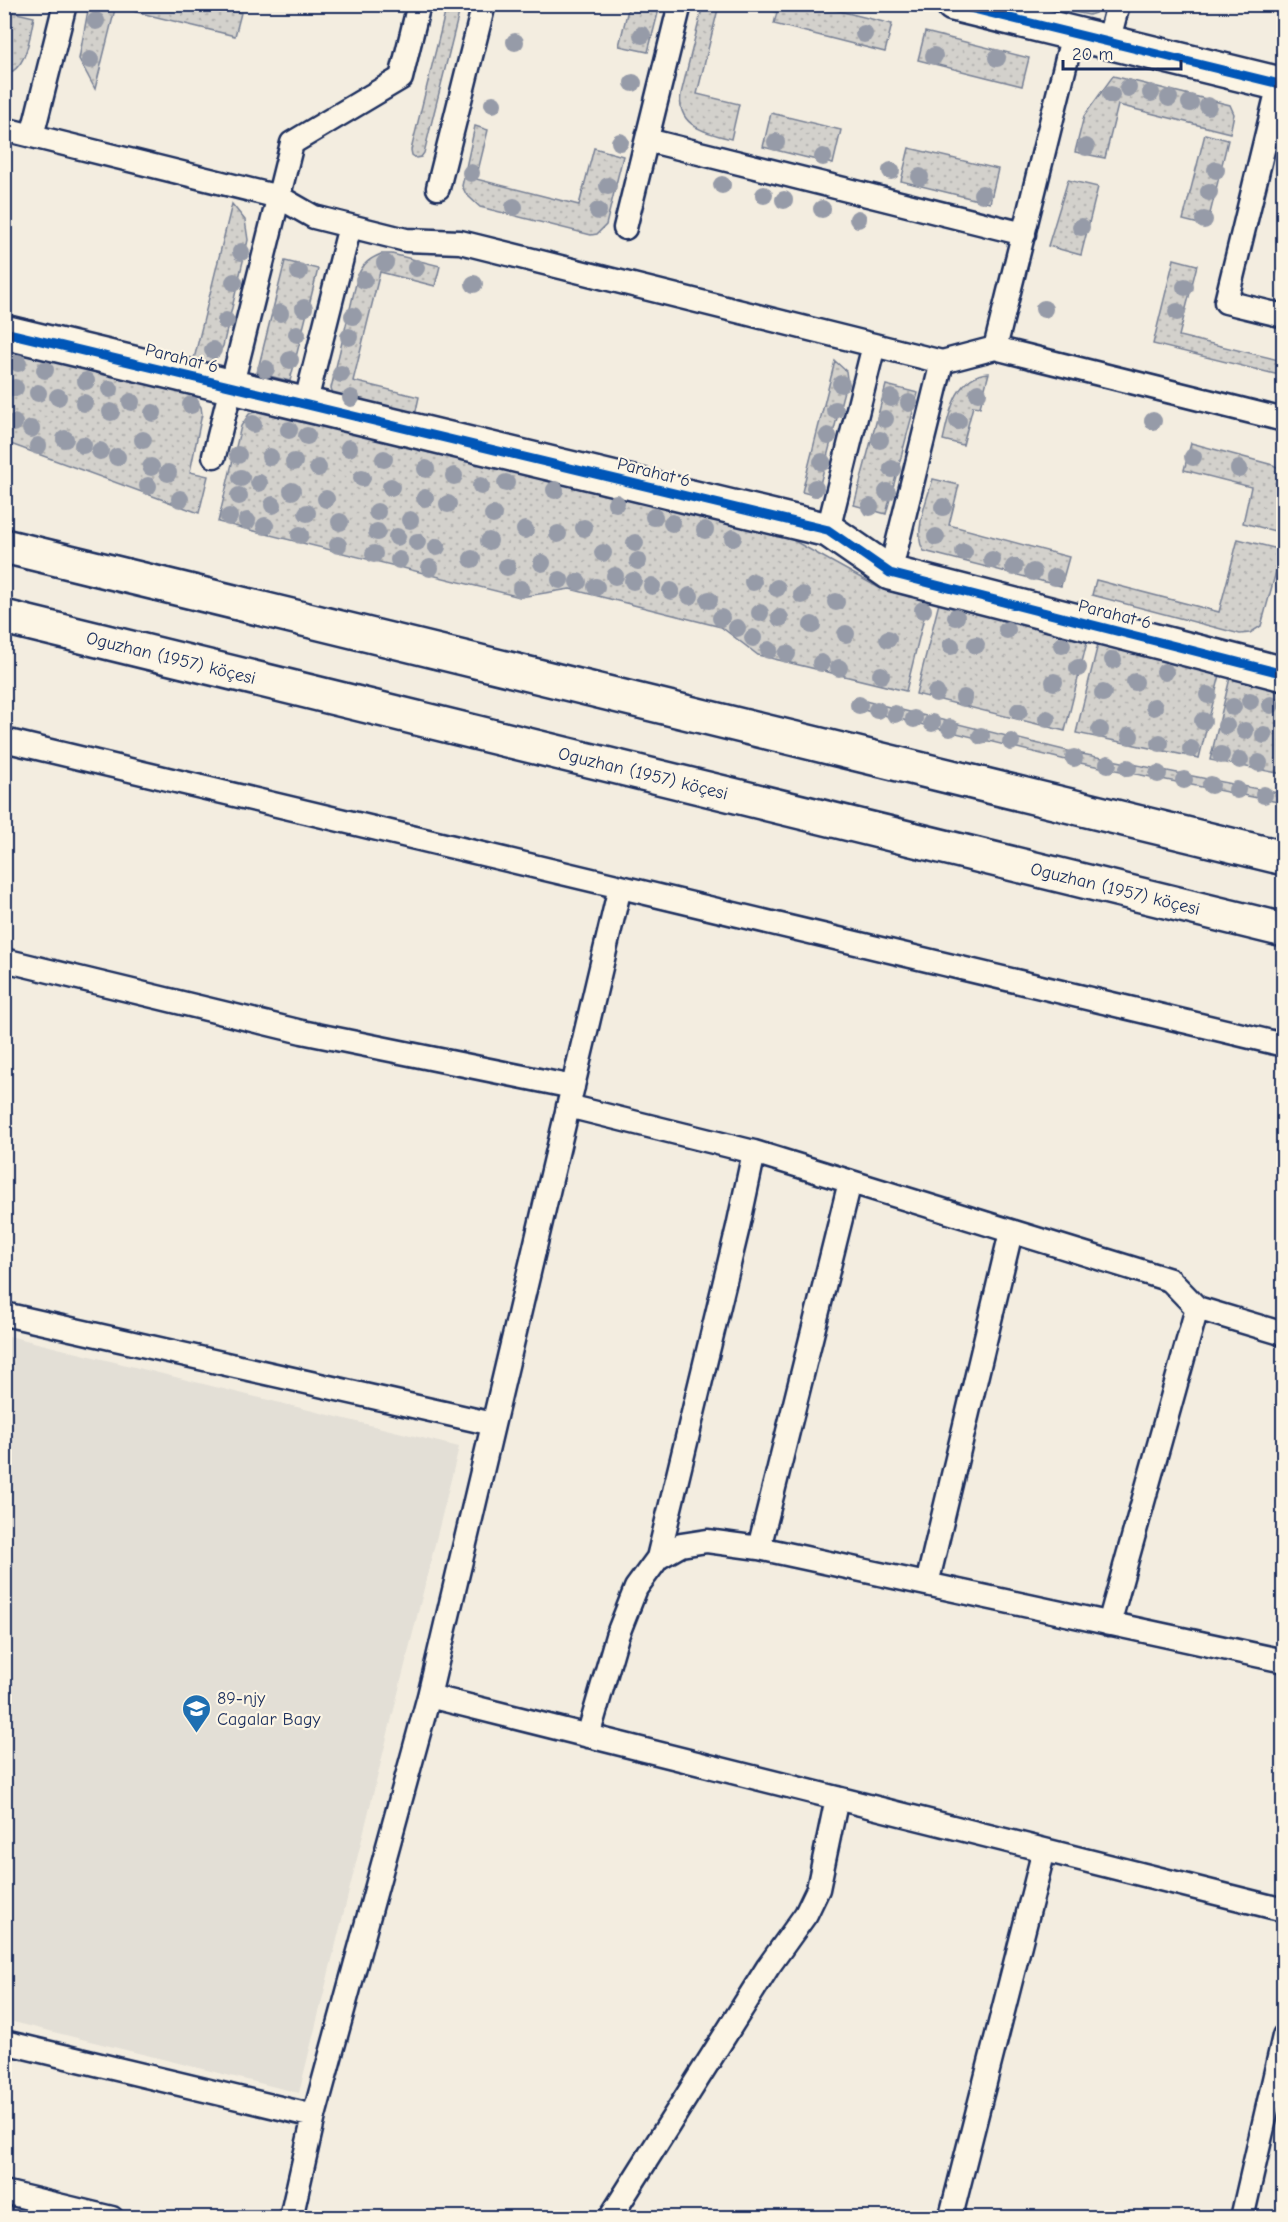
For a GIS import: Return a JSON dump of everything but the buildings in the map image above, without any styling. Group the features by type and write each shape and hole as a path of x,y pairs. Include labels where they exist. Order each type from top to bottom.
{"main road":[{"path":"953,4 1281,85"},
{"name":"Parahat 6","path":"4,332 828,530 890,573 1283,670"},
{"path":"4,546 1284,858"},
{"name":"Oguzhan (1957) köçesi","path":"4,617 1284,930"}],"lane":[{"path":"32,136 65,4"},
{"path":"214,456 292,143 401,78 419,4"},
{"path":"438,188 484,4"},
{"path":"625,228 680,4"},
{"path":"1108,43 1118,4"},
{"path":"995,348 1073,34"},
{"path":"1281,85 1226,302 1284,316"},
{"path":"4,129 279,197 314,217 406,240 460,242 942,362 995,348 1284,420"},
{"path":"647,140 1024,234"},
{"path":"305,405 350,226"},
{"path":"828,530 874,345"},
{"path":"890,573 942,362"},
{"path":"4,740 1284,1046"},
{"path":"291,2217 314,2116 429,1696 620,887"},
{"path":"4,960 571,1097 1170,1280 1197,1308 1284,1334"},
{"path":"588,1736 621,1626 636,1588 657,1558 738,1227 754,1152"},
{"path":"759,1548 850,1182"},
{"path":"927,1584 1011,1232"},
{"path":"1109,1624 1197,1308"},
{"path":"4,1314 493,1424"},
{"path":"657,1558 681,1545 707,1541 759,1548 1284,1661"},
{"path":"429,1696 1284,1910"},
{"path":"610,2217 768,1967 806,1914 818,1889 837,1798"},
{"path":"953,2217 1044,1850"},
{"path":"1242,2217 1283,2041"},
{"path":"4,2042 314,2116"},
{"path":"4,2193 112,2217"}],"shaded area":[{"path":"89,5 116,5 95,89 79,59"},
{"path":"129,5 207,5 241,13 235,36 128,10"},
{"path":"447,5 461,5 424,153 421,157 416,158 412,155 411,150"},
{"path":"629,5 660,5 648,52 619,46"},
{"path":"703,5 719,5 697,94 739,104 731,139 703,131 695,126 683,114 681,105 681,94"},
{"path":"749,5 815,5 892,24 885,52 774,24 777,12"},
{"path":"1039,5 1102,5 1095,13 1089,15"},
{"path":"8,11 34,17 23,59 19,66 5,75 4,23"},
{"path":"925,32 1029,58 1022,86 918,60"},
{"path":"1113,76 1230,105 1234,114 1230,133 1118,105 1105,158 1075,152 1084,116"},
{"path":"771,113 841,130 833,164 763,147"},
{"path":"475,126 488,130 476,179 579,205 594,148 623,156 606,225 597,234 591,235 480,207 466,194 462,186"},
{"path":"1205,134 1228,140 1207,226 1183,220"},
{"path":"909,148 998,169 990,203 901,181"},
{"path":"1068,180 1098,187 1081,255 1048,246"},
{"path":"232,204 245,220 248,240 223,346 218,355 211,360 193,363"},
{"path":"1283,240 1284,288 1278,271"},
{"path":"381,254 392,254 440,266 435,286 380,272 353,381 419,397 414,420 333,394 331,388 358,275 367,262"},
{"path":"1174,259 1197,265 1179,336 1283,361 1283,376 1153,344"},
{"path":"285,261 318,269 290,381 257,373"},
{"path":"4,350 193,395 201,407 202,414 190,472 208,476 199,513 5,442"},
{"path":"835,361 846,371 847,379 817,496 802,492"},
{"path":"989,373 980,407 973,406 963,445 943,440 951,408 961,388 978,375"},
{"path":"886,385 918,393 886,514 854,505"},
{"path":"261,409 789,538 881,589 928,601 906,691 758,655 721,627 570,589 520,597 218,522 241,426 249,414"},
{"path":"1191,443 1273,465 1283,470 1283,533 1243,523 1251,487 1184,470"},
{"path":"933,479 959,485 949,525 1069,557 1061,586 924,551 921,544 920,526"},
{"path":"1238,539 1282,550 1261,626 1250,633 1240,634 1092,595 1096,580 1219,612"},
{"path":"939,603 1087,642 1065,731 916,694"},
{"path":"1098,644 1220,675 1199,758 1076,733"},
{"path":"1230,678 1283,691 1283,774 1210,760"},
{"path":"857,699 1072,752 1283,794 1283,803 1070,761 855,708"},
{"name":"89-njy Cagalar Bagy","path":"5,1335 459,1447 299,2093 5,2020"}],"cycle path":[{"path":"953,4 1284,85"},
{"path":"4,332 828,530 890,573 1284,674"}],"place":[{"name":"89-njy Cagalar Bagy","path":"196,1734"}]}
